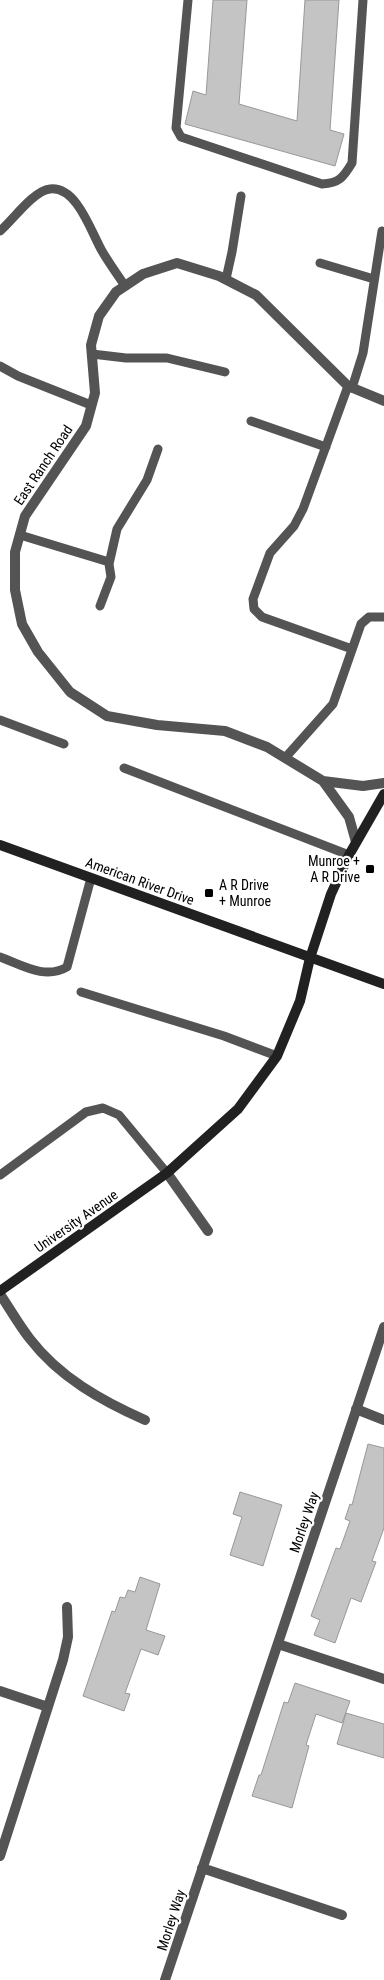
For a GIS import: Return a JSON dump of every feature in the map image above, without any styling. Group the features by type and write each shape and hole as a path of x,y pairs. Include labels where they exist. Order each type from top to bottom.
{"street":[{"name":"East Ranch Road","path":"384,401 350,387 256,295 226,279 176,263 143,274 116,292 99,316 92,346 94,393 86,426 25,516 16,552 15,590 22,624 38,652 70,692 107,716 156,725 225,731 267,747 324,781 363,786 384,783"},
{"name":"East Ranch Road","path":"324,781 349,818 356,842"},
{"name":"University Avenue","path":"145,1420 93,1394 63,1372 31,1340 0,1292 167,1173 238,1109 277,1056 300,1001 310,958 331,894 349,855 384,794"},
{"name":"American River Drive","path":"0,846 384,984"},
{"path":"167,1173 208,1231"},
{"name":"Morley Way","path":"165,1980 384,1327"},
{"path":"356,1410 384,1420"},
{"path":"0,1856 48,1707 68,1637 67,1607"},
{"path":"278,1644 384,1679"},
{"path":"0,1690 48,1707"},
{"path":"202,1868 342,1915"}],"lane":[{"path":"188,0 176,128 181,137 322,184 336,183 344,178 352,163 363,0"},
{"path":"0,231 35,196 50,189 66,193 81,210 101,250 125,286"},
{"path":"226,279 241,196"},
{"path":"352,649 262,617 254,609 254,598 270,553 289,532 303,509 363,353 382,232"},
{"path":"320,264 374,279"},
{"path":"92,354 126,358 167,358 225,372"},
{"path":"0,366 18,376 91,405"},
{"path":"251,422 326,448"},
{"path":"100,606 110,576 109,562 118,529 147,480 158,449"},
{"path":"20,534 109,562"},
{"path":"285,758 333,704 361,624 369,617 384,616"},
{"path":"0,720 64,744"},
{"path":"124,768 349,855"},
{"path":"0,957 46,974 57,973 67,967 91,878"},
{"path":"81,992 224,1036 277,1056"},
{"path":"0,1175 86,1112 102,1108 118,1115 167,1173"}],"building":[{"path":"213,0 247,0 239,104 297,121 305,0 339,0 330,130 344,134 335,166 185,124 193,91 206,95"},
{"path":"368,1444 384,1448 384,1528 372,1561 376,1562 361,1602 351,1598 335,1643 314,1635 320,1620 311,1616 336,1548 340,1549 350,1521 345,1519 350,1504 352,1505"},
{"path":"240,1492 282,1505 263,1566 230,1555 242,1517 233,1514"},
{"path":"140,1577 160,1584 146,1630 165,1636 158,1655 141,1649 125,1693 130,1694 124,1711 83,1696 112,1611 115,1612 120,1597 125,1598 128,1590 135,1592"},
{"path":"295,1683 350,1701 342,1723 316,1714 306,1745 309,1746 292,1808 252,1796 259,1775 261,1775 284,1702 288,1703"},
{"path":"346,1713 384,1724 384,1758 337,1744"}],"place":[{"name":"Munroe + A R Drive","path":"370,869"},
{"name":"A R Drive + Munroe","path":"209,893"}]}
